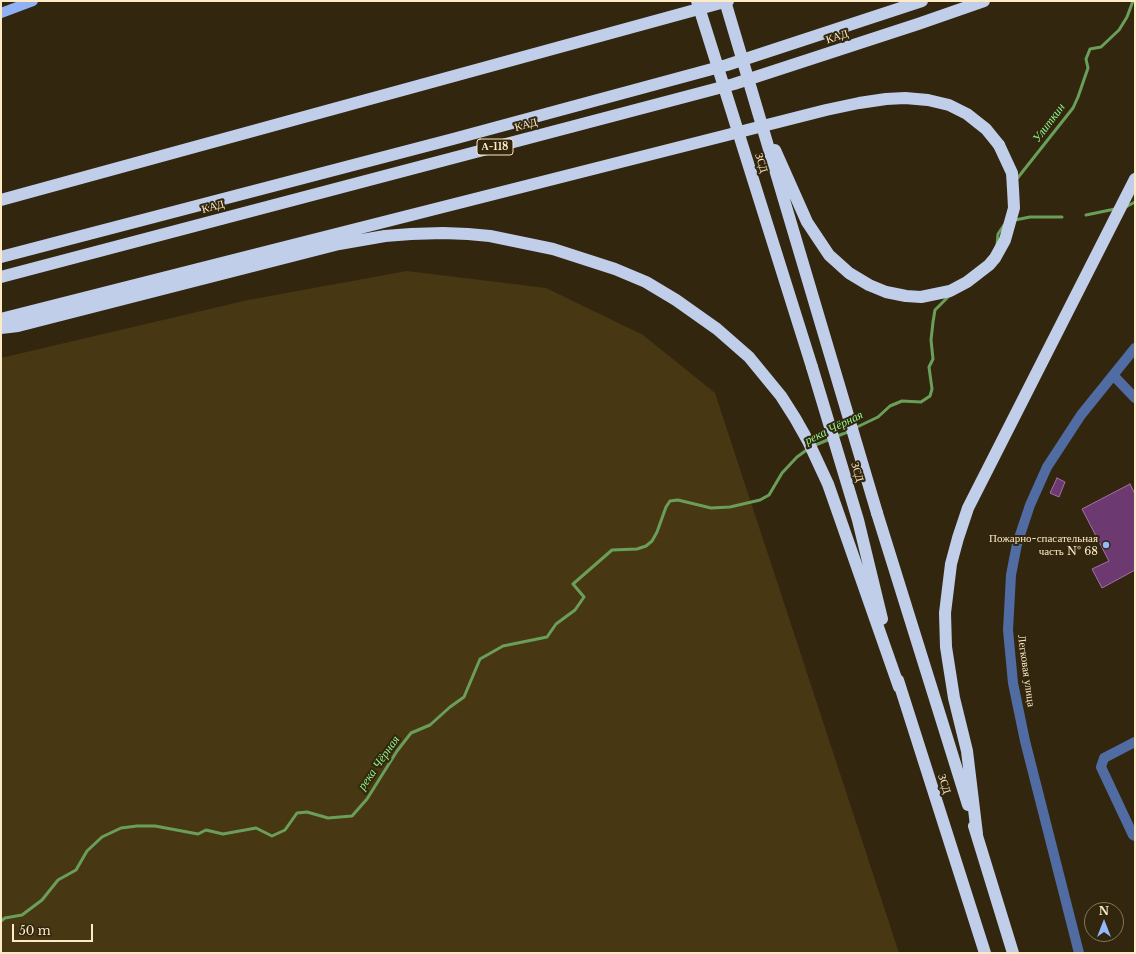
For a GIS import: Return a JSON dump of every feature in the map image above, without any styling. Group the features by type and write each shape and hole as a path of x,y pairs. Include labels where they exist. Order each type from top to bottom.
{"highway":[{"name":"ЗСД","path":"697,1 812,367 858,520 899,687 985,953"},
{"name":"ЗСД","path":"728,1 755,105 877,513 1013,953"},
{"path":"4,199 728,1"},
{"name":"КАД","path":"1,257 460,137 727,65 922,1"},
{"name":"КАД","path":"1,276 734,84 984,1"},
{"path":"1,319 826,110 886,99 905,98 928,100 949,105 968,114 986,129 999,145 1012,173 1014,208 1005,240 995,258 967,282 950,291 921,297 886,292 869,285 849,273 829,255 808,222 755,105"},
{"path":"977,834 967,751 954,698 946,647 945,613 951,564 968,508 1135,179"},
{"path":"1,328 18,326 339,244 404,234 443,233 490,236 553,248 615,269 646,282 676,300 717,329 748,358 780,396 798,423 828,484 899,687"}],"main road":[{"path":"1,13 33,1"}],"street":[{"name":"Легковая улица","path":"1079,953 1013,683 1009,642 1011,575 1017,544 1030,505 1047,467 1081,415 1135,348"},
{"path":"1112,375 1135,398"},
{"path":"1135,742 1104,758 1101,767 1133,835 1135,836"}],"shaded area":[{"path":"407,271 546,288 643,335 715,393 899,953 1,953 1,358 248,300"}],"building":[{"path":"1057,478 1065,482 1059,497 1050,493"},
{"path":"1130,484 1135,494 1135,570 1102,588 1092,569 1109,561 1082,509"}],"waterway":[{"name":"Улиткин","path":"1016,180 1073,108 1088,68 1086,59 1090,49 1101,47 1119,30 1127,17 1133,1"},
{"name":"река Чёрная","path":"1124,208 1135,202"},
{"name":"река Чёрная","path":"1086,215 1115,209"},
{"name":"река Чёрная","path":"1015,220 1030,217 1062,217"},
{"name":"река Чёрная","path":"997,245 998,234 1004,225"},
{"name":"река Чёрная","path":"855,428 878,417 890,406 902,401 921,402 930,396 932,389 929,367 933,359 931,340 935,310 950,295"},
{"name":"река Чёрная","path":"835,437 850,431"},
{"name":"река Чёрная","path":"813,446 830,439"},
{"name":"река Чёрная","path":"1,921 5,918 22,915 42,900 58,880 76,870 87,851 102,837 121,828 155,826 198,834 206,830 223,834 256,828 272,836 285,830 297,813 307,812 328,818 352,816 367,799 397,751 411,733 430,725 464,697 480,659 503,646 547,637 556,624 575,610 584,597 573,584 612,550 637,549 646,546 652,541 670,501 678,500 711,508 730,507 760,500 769,495 782,473 797,457 808,449"}],"place":[{"name":"Пожарно-спасательная часть № 68","path":"1106,545"}]}
